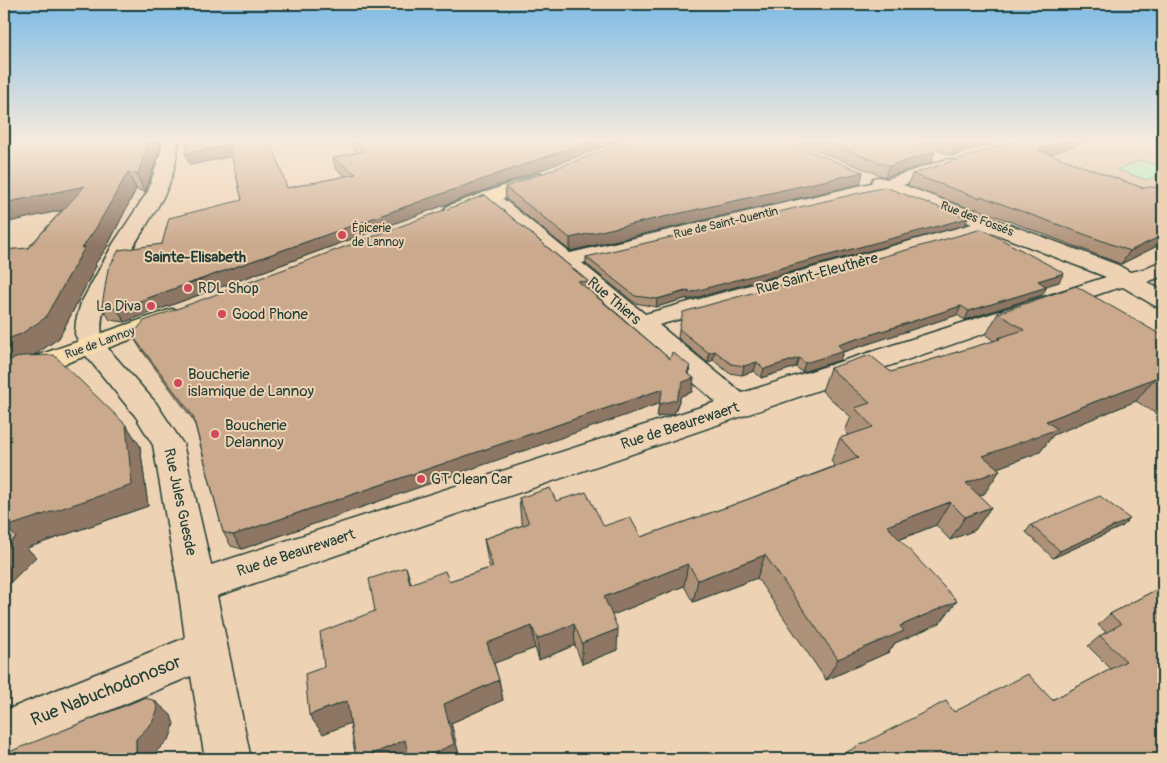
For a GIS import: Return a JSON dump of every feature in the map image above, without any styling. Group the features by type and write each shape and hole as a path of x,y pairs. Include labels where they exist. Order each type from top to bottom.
{"main road":[{"path":"436,216 550,175"},
{"name":"Rue de Lannoy","path":"4,376 92,346 190,309"}],"street":[{"path":"92,346 88,334 88,320 93,303 123,244 157,191 162,175"},
{"name":"Rue des Fossés","path":"859,175 1103,267 1129,280 1163,301"},
{"name":"Rue de Saint-Quentin","path":"565,261 886,185 917,175"},
{"name":"Rue Thiers","path":"489,197 739,406"},
{"name":"Rue Saint-Eleuthère","path":"640,323 993,225"},
{"name":"Rue de Beaurewaert","path":"197,586 1105,284 1148,276 1163,267"},
{"name":"Rue Jules Guesde","path":"92,346 146,410 168,444 197,586 228,759"},
{"name":"Rue Nabuchodonosor","path":"4,733 207,649"}],"shaded area":[{"path":"1069,175 1163,175 1163,211"}],"green space":[{"path":"1131,175 1159,175 1147,180"}],"building":[{"path":"4,175 127,175 96,228 82,248 85,247 45,318 21,334 4,340 4,250 28,248 85,186 4,203"},
{"path":"236,175 282,175 287,188 353,175 496,175 117,309 102,306 108,269 119,250 162,244 169,218 242,200"},
{"path":"539,175 851,175 570,238 505,187"},
{"path":"914,175 1106,175 1143,188 1163,188 1163,235 1130,251 980,196 979,198"},
{"path":"885,187 968,218 688,293 689,290 657,299 635,296 586,257"},
{"path":"485,195 590,283 578,281 670,359 672,352 690,366 687,373 694,378 683,382 676,400 659,404 663,389 233,535 223,532 193,416 132,335 144,321"},
{"path":"982,229 1064,273 1038,281 1047,287 969,311 961,306 838,345 844,351 805,363 799,358 764,369 757,362 744,366 731,364 715,351 709,353 679,329 683,312"},
{"path":"1076,286 1163,336 1163,383 1155,378 1046,421 1057,429 983,456 1000,470 966,483 991,507 965,517 950,502 887,526 957,601 900,626 904,631 838,659 765,555 698,580 688,564 604,597 618,629 582,643 574,624 537,639 532,626 487,643 499,680 444,704 454,744 421,759 409,759 405,740 361,759 356,759 347,701 309,715 305,674 324,667 320,632 375,611 369,579 406,567 410,584 445,571 449,581 493,567 484,539 529,523 519,498 550,488 556,501 586,492 604,526 630,517 641,537 858,458 840,438 873,427 855,408 870,403 830,368 870,355 891,372 1000,339 998,338 1024,330 998,313"},
{"path":"54,355 126,425 132,485 6,527 16,537 4,548 4,362 22,356"},
{"path":"1100,496 1130,519 1060,551 1031,525"},
{"path":"1163,586 1163,759 833,759 946,701 954,712 1028,674 1052,700 1126,661 1100,636 1121,624 1110,614"},
{"path":"144,698 154,700 158,709 152,723 136,739 136,759 4,759 4,754"}],"place":[{"name":"Épicerie de Lannoy","path":"342,235"},
{"name":"RDL Shop","path":"188,288"},
{"name":"La Diva","path":"151,306"},
{"name":"Good Phone","path":"222,314"},
{"name":"Boucherie islamique de Lannoy","path":"178,383"},
{"name":"Boucherie Delannoy","path":"215,434"},
{"name":"GT Clean Car","path":"421,479"}],"district":[{"name":"Sainte-Elisabeth","path":"195,257"}]}
